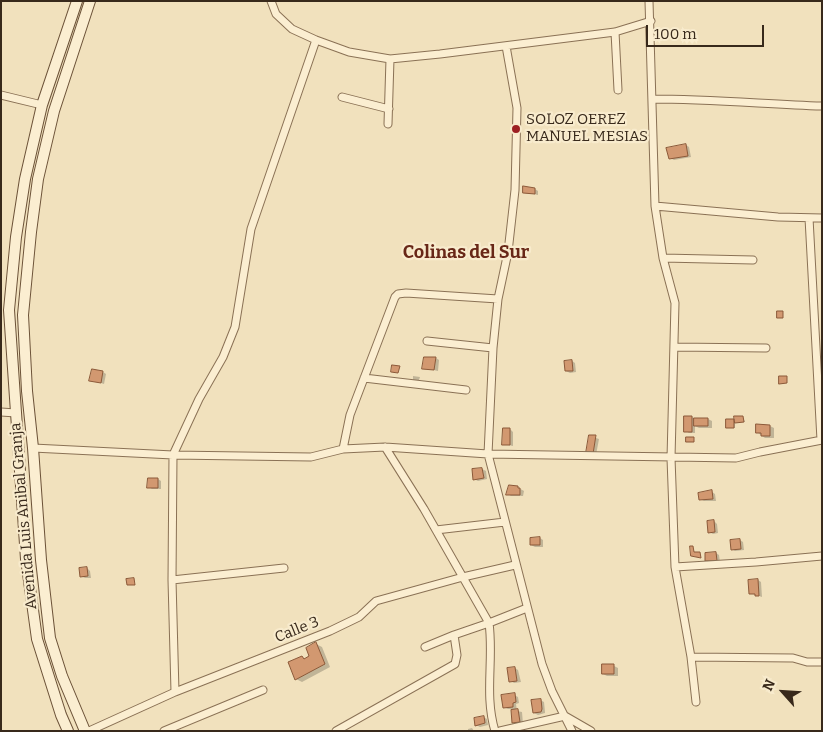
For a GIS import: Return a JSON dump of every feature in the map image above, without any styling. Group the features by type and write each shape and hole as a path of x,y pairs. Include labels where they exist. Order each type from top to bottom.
{"main road":[{"name":"Avenida Luis Anibal Granja","path":"68,731 37,639 26,559 9,310 16,237 25,179 42,105 77,1"},
{"name":"Avenida Luis Anibal Granja","path":"85,731 62,676 50,638 41,560 27,391 23,315 38,179 54,111 90,1"}],"street":[{"path":"270,1 276,14 292,29 349,52 390,59 615,32 651,21"},
{"path":"649,1 655,206 663,258 675,303 671,458 675,567 691,657 696,702"},
{"path":"615,32 618,90"},
{"path":"175,692 172,580 173,455 199,400 223,357 235,327 251,229 316,40"},
{"path":"506,46 517,108 514,190 508,252 498,299 493,348 488,454 542,664 552,691 572,731"},
{"path":"388,124 390,59"},
{"path":"1,95 42,105"},
{"path":"342,97 389,109"},
{"path":"652,99 697,99 739,103 822,106"},
{"path":"655,206 760,216 822,218"},
{"path":"33,448 173,455 311,457 342,448 385,447 488,454 736,458 821,440 809,218"},
{"path":"663,258 754,260"},
{"path":"342,448 350,415 393,302 398,294 498,299"},
{"path":"427,341 493,348"},
{"path":"674,347 766,348"},
{"path":"364,378 466,390"},
{"path":"1,412 16,413"},
{"path":"385,447 436,530 489,623 492,642 489,677 490,705 495,731"},
{"path":"436,530 504,522"},
{"path":"675,567 822,556"},
{"name":"Calle 3","path":"89,731 175,692 330,631 359,617 373,603 463,576 515,565"},
{"path":"172,580 284,568"},
{"path":"425,647 454,634 527,608"},
{"path":"336,731 455,664 457,655 454,634"},
{"path":"691,657 793,658 807,662 822,662"},
{"path":"164,731 263,690"},
{"path":"500,731 565,716 591,731"}],"building":[{"path":"686,144 688,156 669,159 666,148"},
{"path":"523,186 535,188 535,194 523,193"},
{"path":"777,311 783,311 783,318 777,318"},
{"path":"424,357 436,357 434,370 422,369"},
{"path":"572,360 573,371 565,371 564,361"},
{"path":"392,365 400,366 398,373 391,372"},
{"path":"92,369 103,371 101,383 89,381"},
{"path":"779,376 787,376 787,383 779,384"},
{"path":"684,416 692,416 692,432 684,432"},
{"path":"734,416 743,416 744,422 735,423"},
{"path":"694,418 708,418 708,426 694,426"},
{"path":"726,419 734,419 734,428 726,428"},
{"path":"756,424 770,425 770,436 761,436 761,433 756,433"},
{"path":"503,428 510,428 510,445 502,445"},
{"path":"589,435 596,435 593,454 586,453"},
{"path":"686,437 694,437 694,442 686,442"},
{"path":"482,468 484,478 473,480 472,469"},
{"path":"148,478 158,478 158,488 147,488"},
{"path":"509,485 518,486 520,488 520,495 506,495"},
{"path":"712,490 713,499 699,500 698,493"},
{"path":"714,520 715,532 708,533 707,521"},
{"path":"540,537 540,545 530,545 530,538"},
{"path":"740,539 741,549 731,550 730,540"},
{"path":"690,546 693,546 694,552 700,552 701,558 691,556"},
{"path":"716,552 717,561 705,561 705,553"},
{"path":"87,567 88,576 80,577 79,568"},
{"path":"134,578 135,585 127,585 126,579"},
{"path":"758,579 759,596 749,594 748,580"},
{"path":"316,642 325,664 295,680 288,662 302,656 304,659 309,656 306,648"},
{"path":"602,664 614,664 614,674 602,674"},
{"path":"515,667 517,681 509,682 507,668"},
{"path":"515,693 516,702 513,703 513,707 503,708 501,695"},
{"path":"541,699 541,712 533,713 531,700"},
{"path":"518,709 520,722 512,723 511,710"},
{"path":"484,716 485,723 475,726 474,718"}],"place":[{"name":"SOLOZ OEREZ MANUEL MESIAS","path":"516,129"}],"district":[{"name":"Colinas del Sur","path":"466,253"}]}
